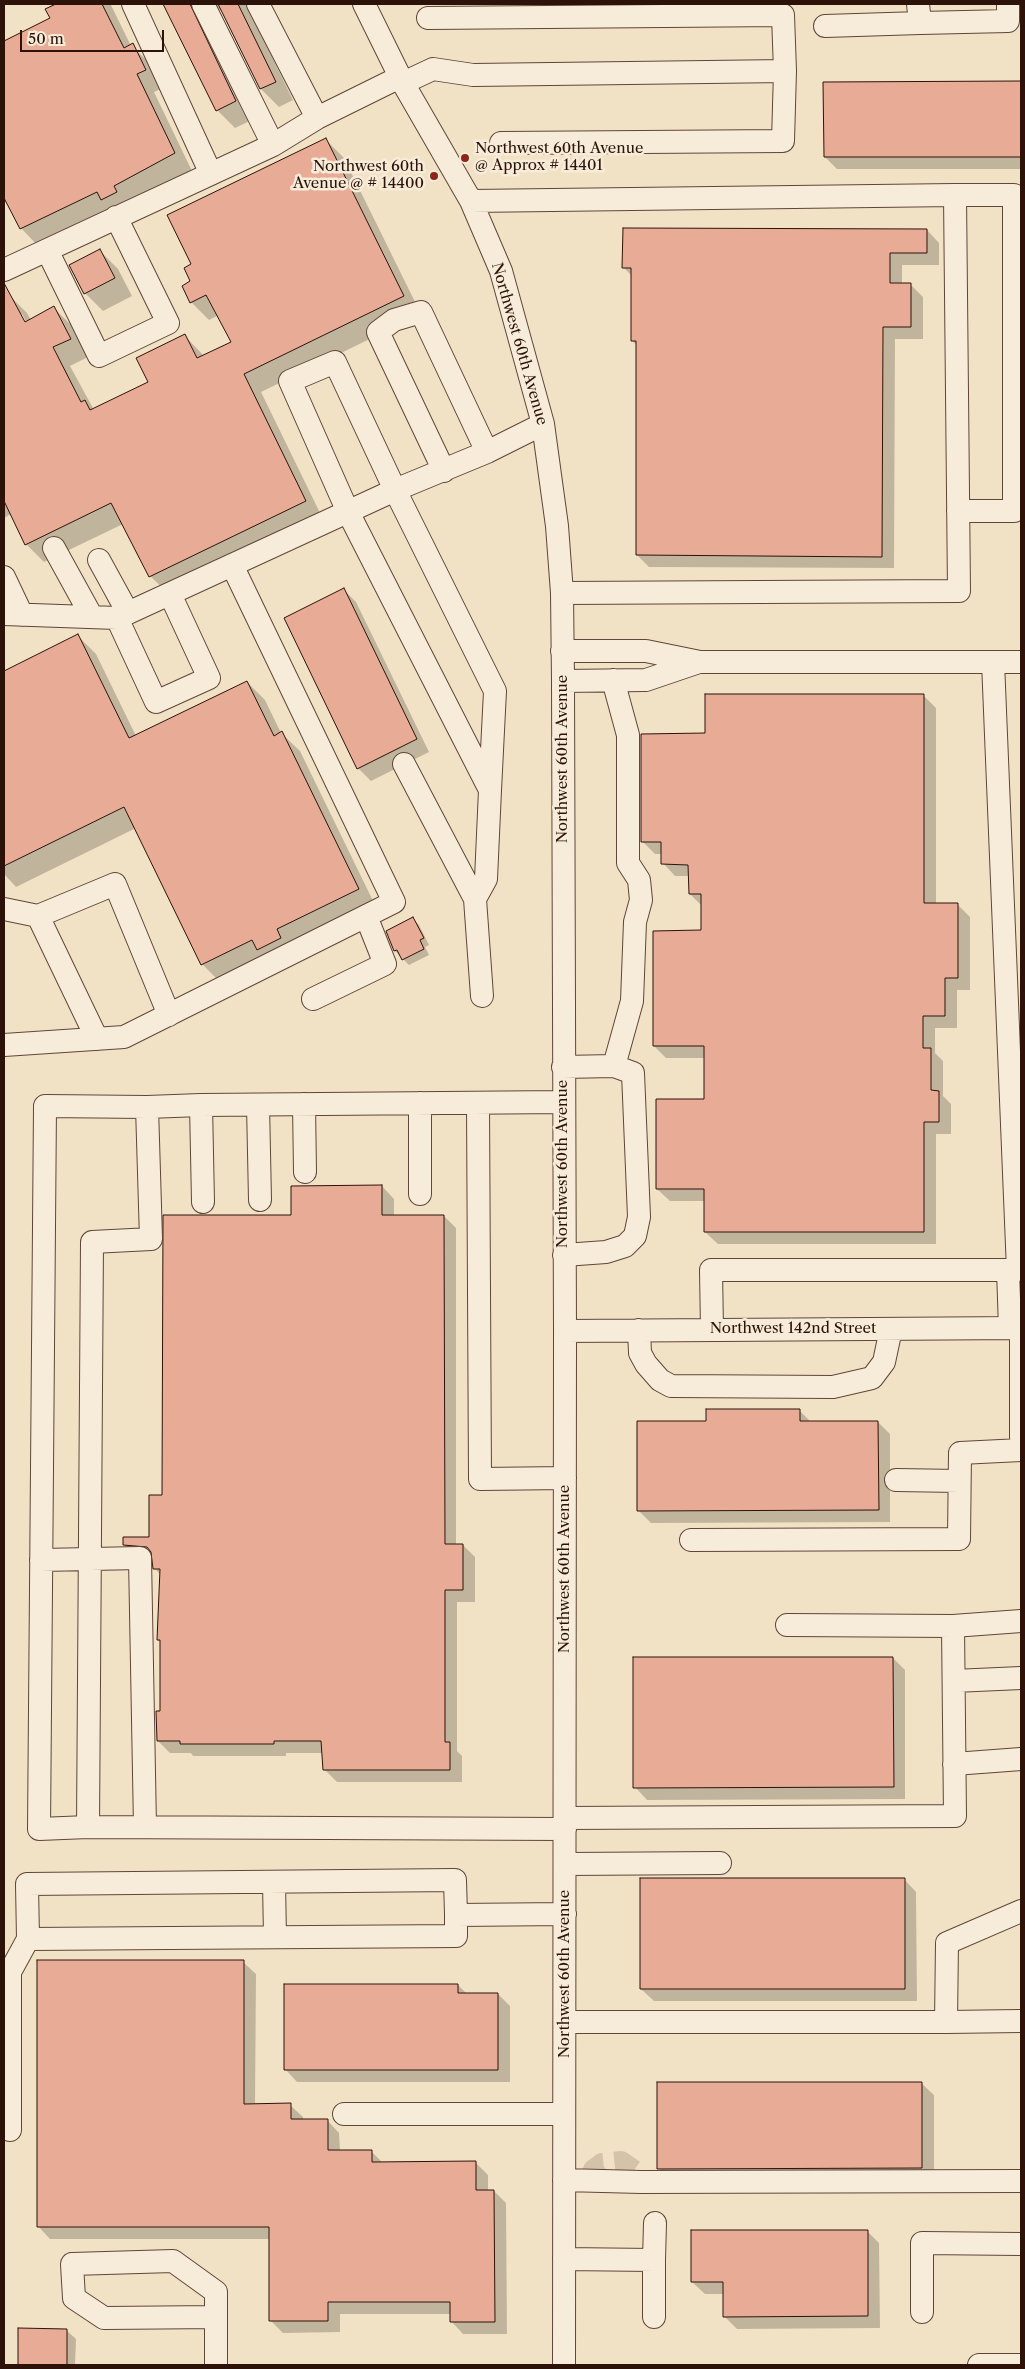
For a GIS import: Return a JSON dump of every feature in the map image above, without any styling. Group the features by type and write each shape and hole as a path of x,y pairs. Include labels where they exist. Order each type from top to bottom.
{"street":[{"path":"132,4 211,174"},
{"path":"203,4 273,144"},
{"path":"258,4 316,118"},
{"name":"Northwest 60th Avenue","path":"364,4 402,80 472,201 501,271 544,424 557,526 562,593 565,1331 564,2365"},
{"path":"825,26 919,13 1012,17"},
{"path":"428,18 783,15 783,141 501,143"},
{"path":"4,270 273,144 316,118 402,80 433,69 473,75 784,71"},
{"path":"562,593 959,591 955,195"},
{"path":"472,201 1014,195 1014,511 958,511"},
{"path":"46,250 99,356 168,322 116,217"},
{"path":"444,471 378,332 394,320 421,312 487,452"},
{"path":"475,899 486,879 495,691 395,490 335,362 290,381 348,512 490,790"},
{"path":"4,578 13,615 122,616 395,490 487,452 544,424"},
{"path":"54,548 92,617"},
{"path":"99,560 156,702 209,678 170,594"},
{"path":"4,1046 124,1037 394,902 232,566"},
{"path":"562,652 646,651 700,662 1021,662"},
{"path":"562,682 646,680 700,662"},
{"path":"993,662 1021,1437"},
{"path":"613,680 628,736 628,863 640,880 641,900 635,922 632,1001 614,1066"},
{"path":"404,764 475,899 482,996"},
{"path":"4,909 38,916 115,884 169,1015"},
{"path":"38,916 96,1039"},
{"path":"313,999 385,964 366,916"},
{"path":"563,1067 614,1066 632,1073 639,1218 635,1236 625,1246 606,1252 564,1255"},
{"path":"563,1102 147,1107 44,1106 39,1829 88,1827 565,1824 955,1816 953,1626"},
{"path":"420,1103 420,1194"},
{"path":"478,1103 480,1479 565,1478"},
{"path":"304,1104 305,1172"},
{"path":"201,1105 203,1202"},
{"path":"258,1105 260,1200"},
{"path":"88,1827 92,1242 151,1239 147,1107"},
{"path":"712,1330 711,1270 1016,1270"},
{"name":"Northwest 142nd Street","path":"565,1331 1017,1328"},
{"path":"639,1330 640,1353 646,1364 660,1380 671,1386 833,1387 872,1378 884,1362 891,1329"},
{"path":"691,1540 960,1539 960,1453 1021,1450"},
{"path":"896,1480 960,1481"},
{"path":"41,1560 140,1558 144,1827"},
{"path":"787,1625 953,1626 1021,1621"},
{"path":"954,1681 1021,1678"},
{"path":"954,1764 1021,1759"},
{"path":"565,1864 720,1863"},
{"path":"10,2130 10,1972 28,1939 28,1884 455,1880 456,1936 28,1939"},
{"path":"274,1882 276,1937"},
{"path":"946,2022 947,1943 1021,1911"},
{"path":"456,1915 565,1914"},
{"path":"565,2022 1021,2021"},
{"path":"344,2114 564,2114"},
{"path":"564,2180 641,2182 1021,2181"},
{"path":"654,2317 655,2223"},
{"path":"922,2312 922,2244 1021,2244"},
{"path":"564,2259 654,2260"},
{"path":"216,2317 104,2318 74,2298 72,2264 173,2261 216,2292 216,2317 216,2365"},
{"path":"980,2365 1021,2365"}],"building":[{"path":"56,4 102,4 124,48 133,43 146,70 137,74 175,153 114,186 117,192 101,200 97,192 20,229 4,198 4,41 50,18 45,9"},
{"path":"163,4 190,4 236,101 216,111"},
{"path":"218,4 238,4 276,82 260,89"},
{"path":"1021,81 1021,157 824,157 823,82"},
{"path":"326,138 404,296 244,374 306,501 149,577 111,503 25,545 4,501 4,283 25,322 54,306 71,339 53,347 81,402 85,400 90,410 148,382 136,358 185,334 197,358 231,342 206,295 190,303 182,286 190,281 184,268 191,264 167,215"},
{"path":"623,228 927,229 927,253 890,253 890,283 911,283 911,327 883,327 882,557 636,555 636,341 631,341 631,268 622,268"},
{"path":"100,249 115,278 84,294 69,265"},
{"path":"344,588 417,739 357,769 284,618"},
{"path":"78,634 129,738 247,681 274,736 282,731 359,889 277,929 281,938 257,950 252,940 201,965 124,807 4,866 4,671"},
{"path":"705,694 924,694 924,903 958,903 958,978 945,978 945,1016 923,1016 923,1048 931,1048 931,1090 939,1091 939,1122 924,1122 924,1232 704,1232 704,1189 656,1189 656,1099 704,1099 704,1046 653,1046 653,931 701,930 701,894 689,894 688,865 661,864 661,842 641,842 641,734 705,733"},
{"path":"413,917 424,938 420,940 424,949 402,960 397,950 394,951 386,931"},
{"path":"382,1185 382,1215 444,1215 445,1544 463,1544 463,1590 445,1590 445,1742 450,1742 450,1770 323,1770 321,1741 274,1741 274,1744 180,1744 180,1741 157,1741 156,1711 160,1711 160,1640 157,1640 160,1569 153,1569 151,1552 147,1547 123,1545 123,1537 149,1537 149,1495 162,1495 163,1215 291,1215 291,1186"},
{"path":"706,1409 800,1409 800,1421 878,1421 879,1510 637,1511 637,1421 706,1421"},
{"path":"633,1657 893,1657 894,1787 633,1788"},
{"path":"640,1878 905,1878 905,1989 640,1989"},
{"path":"37,1960 244,1960 244,2104 291,2103 291,2119 328,2119 328,2150 372,2150 372,2162 476,2161 476,2190 494,2190 495,2322 450,2322 450,2302 328,2302 328,2321 269,2321 269,2227 37,2227"},
{"path":"284,1984 458,1984 458,1993 498,1993 498,2070 284,2070"},
{"path":"657,2082 922,2082 922,2168 657,2169"},
{"path":"691,2230 868,2230 868,2316 723,2317 723,2282 691,2282"},
{"path":"18,2328 67,2329 67,2365 18,2365"}],"tunnel":[{"path":"591,2180 594,2170 602,2164 621,2162 637,2173 641,2182"}],"place":[{"name":"Northwest 60th Avenue @ Approx # 14401","path":"465,158"},
{"name":"Northwest 60th Avenue @ # 14400","path":"434,176"}]}
